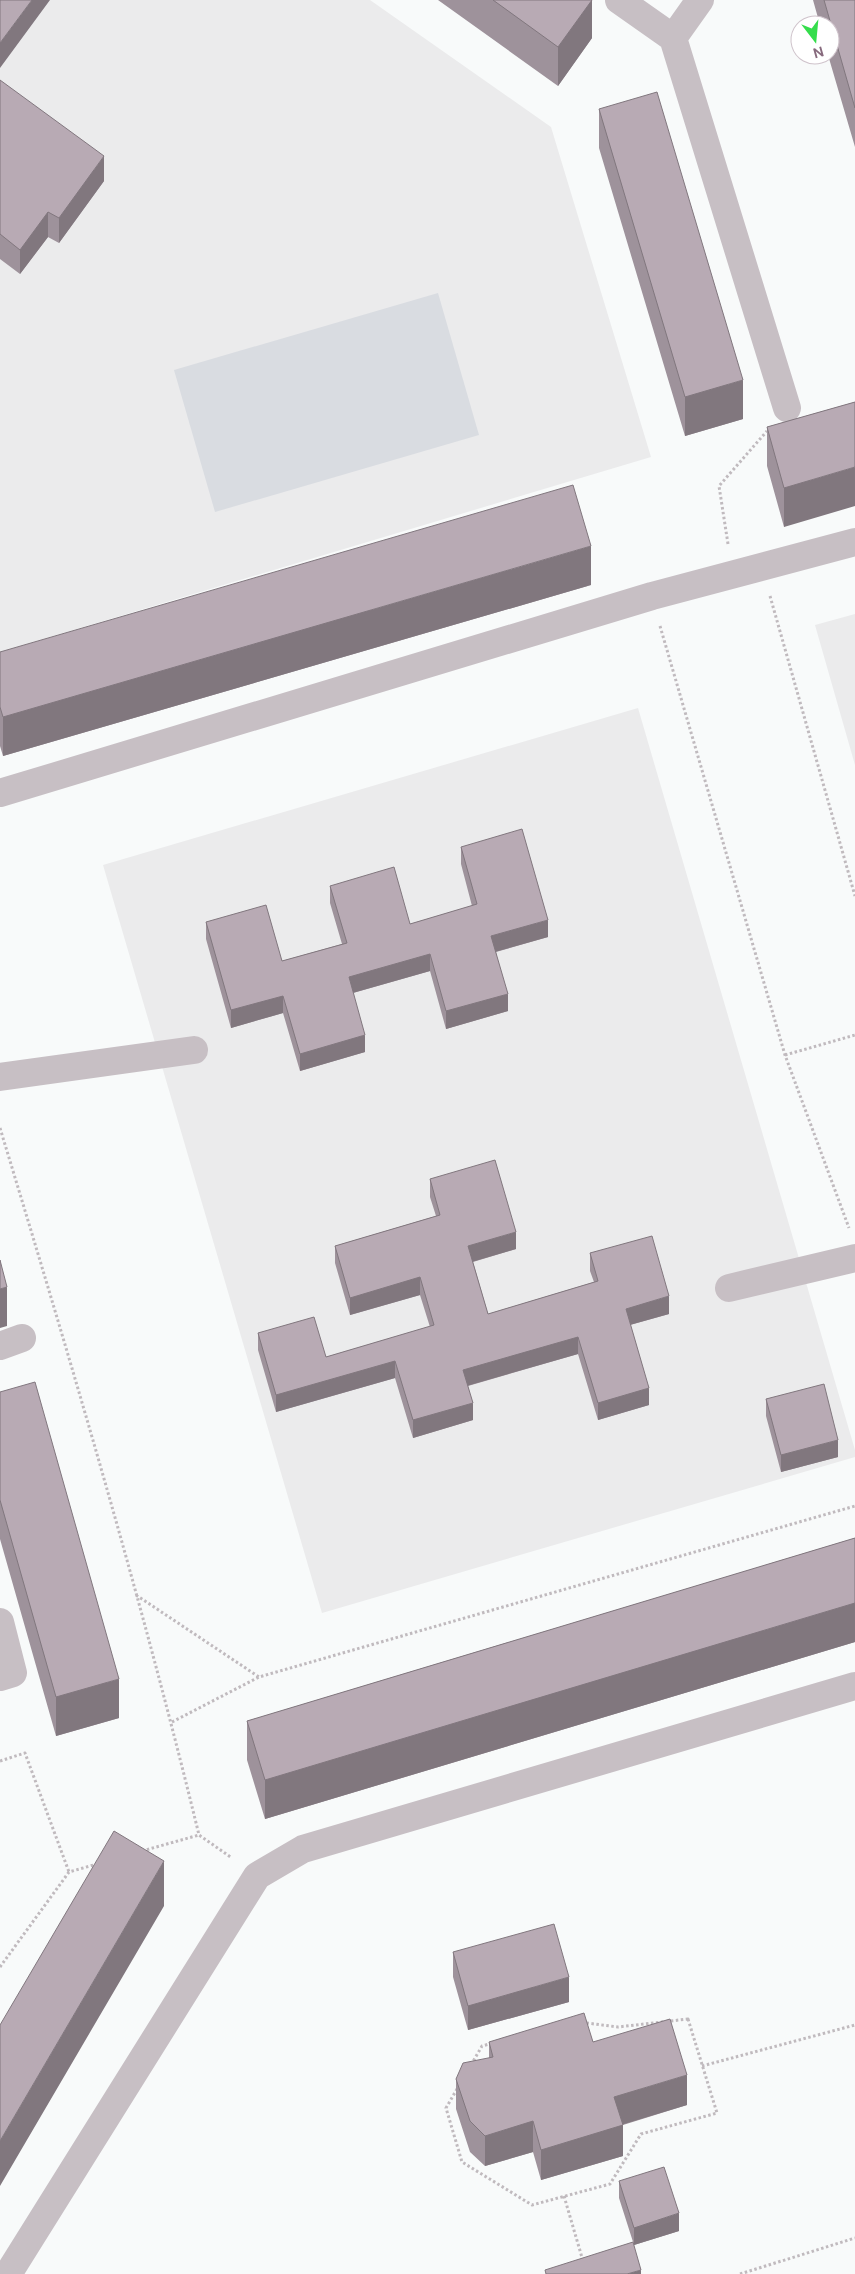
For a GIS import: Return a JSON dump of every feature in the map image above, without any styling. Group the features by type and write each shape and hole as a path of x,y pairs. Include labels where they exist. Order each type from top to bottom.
{"lane":[{"path":"619,0 673,38 787,408"},
{"path":"673,38 700,0"},
{"path":"0,793 652,596 855,542"},
{"path":"0,1077 194,1050"},
{"path":"729,1288 853,1247"},
{"path":"0,1622 13,1673 0,1677"},
{"path":"8,2274 257,1876 303,1849 855,1686"}],"path":[{"path":"732,576 719,486 787,408"},
{"path":"762,568 855,896"},
{"path":"652,596 785,1055 853,1247"},
{"path":"785,1055 855,1035"},
{"path":"0,1128 57,1315 172,1722 199,1834 257,1876"},
{"path":"172,1722 259,1677 855,1506"},
{"path":"136,1595 259,1677"},
{"path":"0,1761 25,1753 69,1872"},
{"path":"134,1853 199,1834"},
{"path":"0,1967 69,1872 106,1861"},
{"path":"688,2019 702,2066 717,2113 641,2134 610,2184 532,2205 462,2162 446,2108 482,2046 571,2021 618,2027 688,2019"},
{"path":"702,2066 855,2025"},
{"path":"564,2196 584,2265"},
{"path":"740,2274 855,2238"}],"shaded area":[{"path":"0,0 370,0 551,127 651,457 0,652"},
{"path":"438,293 479,435 215,512 174,370"},
{"path":"855,614 855,765 815,625"},
{"path":"638,708 855,1450 855,1457 322,1613 103,865"}],"building":[{"path":"0,0 32,0 0,43"},
{"path":"493,0 592,0 558,47"},
{"path":"824,0 855,0 855,108 840,56 840,15 828,15"},
{"path":"0,80 104,156 59,218 48,212 20,250 0,234"},
{"path":"657,92 743,380 685,397 599,109"},
{"path":"855,402 855,467 784,488 767,427"},
{"path":"573,485 591,546 3,717 0,707 0,652"},
{"path":"522,829 548,920 491,936 508,994 446,1011 430,954 349,977 365,1035 300,1054 283,996 231,1010 206,922 266,905 282,961 347,943 330,886 394,867 410,924 477,904 461,847"},
{"path":"495,1160 516,1232 468,1246 488,1314 598,1281 590,1253 652,1236 669,1296 626,1309 649,1388 598,1403 578,1337 463,1370 473,1403 413,1420 395,1361 276,1395 258,1333 314,1317 326,1357 434,1325 420,1277 350,1298 335,1246 440,1215 430,1179"},
{"path":"0,1260 7,1287 0,1289"},
{"path":"35,1382 119,1679 56,1697 0,1500 0,1392"},
{"path":"824,1384 838,1440 781,1455 766,1399"},
{"path":"855,1538 855,1603 265,1780 247,1721"},
{"path":"114,1831 164,1861 0,2141 0,2025"},
{"path":"554,1924 569,1977 468,2006 453,1952"},
{"path":"584,2013 593,2042 670,2019 687,2075 614,2097 623,2125 541,2150 533,2121 485,2136 470,2121 456,2079 463,2063 493,2057 489,2042"},
{"path":"664,2167 679,2213 634,2228 619,2181"},
{"path":"633,2242 641,2270 627,2274 546,2274 545,2270"}]}
